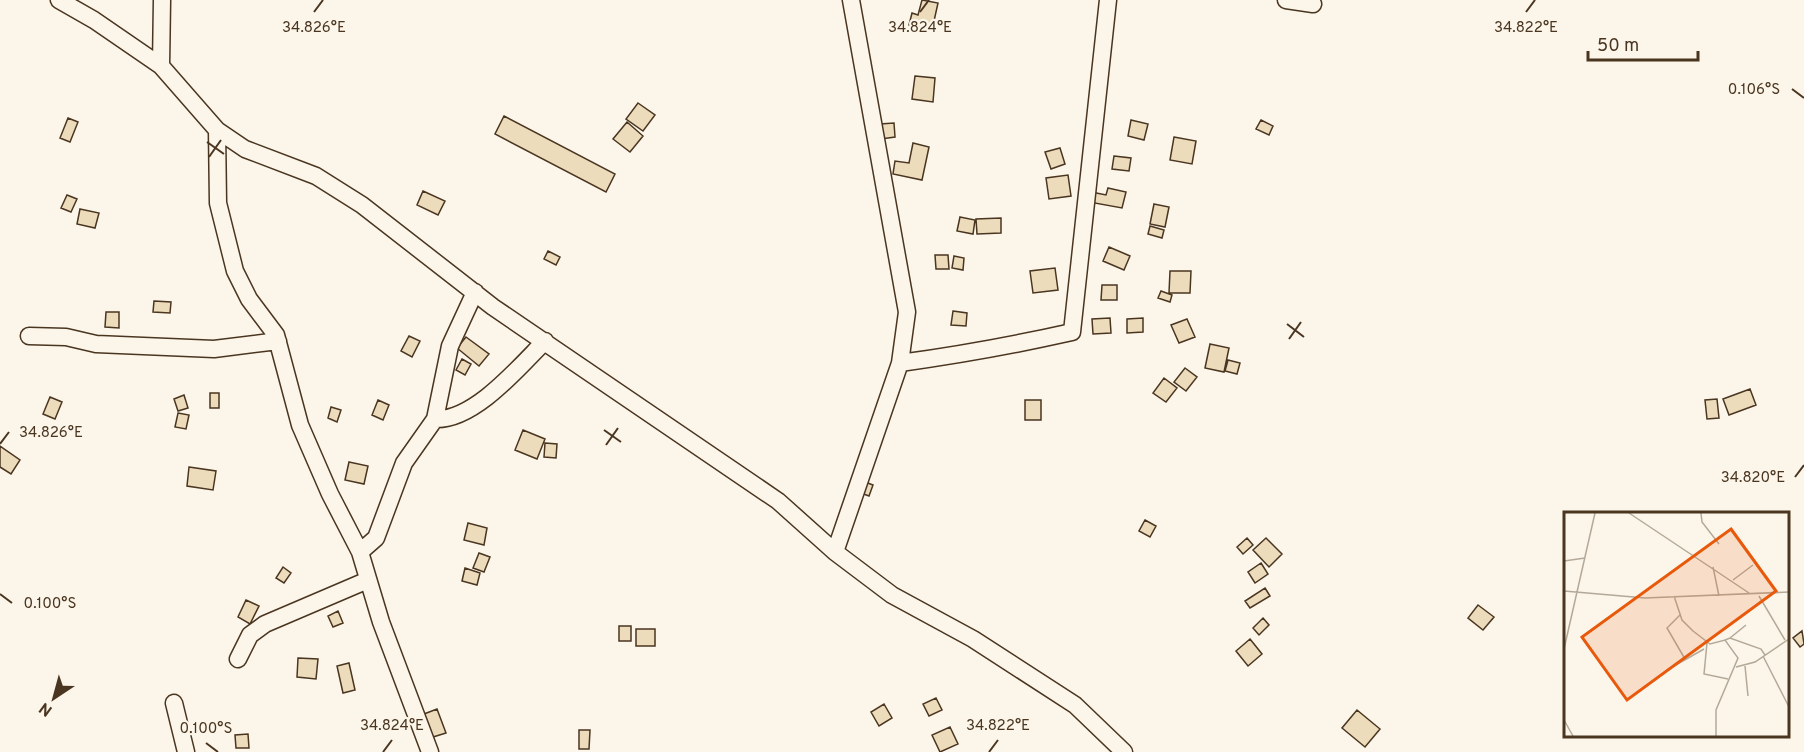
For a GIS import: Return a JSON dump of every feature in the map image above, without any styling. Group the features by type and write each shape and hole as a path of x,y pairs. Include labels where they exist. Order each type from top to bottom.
{"street":[{"path":"59,0 94,20 161,66 217,130 245,149 316,176 362,205 475,292 778,501 836,552 892,596 973,639 1075,705 1124,752"},
{"path":"161,66 162,0"},
{"path":"836,552 900,363 907,312 851,0"},
{"path":"900,363 972,353 984,348 998,348 1072,332 1108,0"},
{"path":"1286,0 1313,4"},
{"path":"217,130 218,203 225,240 242,285 278,341 300,425 330,494 360,552 381,622 430,752"},
{"path":"360,552 376,538 404,463 435,419 450,346 475,292"},
{"path":"29,336 66,337 96,344 214,349 278,341"},
{"path":"435,419 444,420 484,400 545,341"},
{"path":"238,659 250,635 265,624 368,579"},
{"path":"174,703 186,752"}],"building":[{"path":"922,0 938,3 932,30 909,25 912,13 918,15"},
{"path":"915,76 935,78 933,102 912,99"},
{"path":"638,103 655,115 643,131 626,119"},
{"path":"504,116 615,174 606,192 495,134"},
{"path":"68,118 78,122 70,142 60,138"},
{"path":"1131,120 1148,124 1144,140 1128,136"},
{"path":"1261,120 1273,126 1269,135 1256,129"},
{"path":"627,122 643,136 630,152 613,139"},
{"path":"894,123 895,137 881,139 880,124"},
{"path":"1174,137 1196,141 1192,164 1170,160"},
{"path":"913,143 929,147 922,180 893,174 895,161 909,163"},
{"path":"1060,148 1065,164 1051,169 1045,152"},
{"path":"1114,156 1131,158 1129,171 1112,169"},
{"path":"1068,175 1071,196 1049,199 1046,178"},
{"path":"1108,188 1126,192 1122,208 1089,202 1091,192 1106,195"},
{"path":"423,191 445,201 438,215 417,205"},
{"path":"67,195 77,199 71,212 61,208"},
{"path":"1154,204 1169,207 1165,227 1150,224"},
{"path":"80,209 99,213 95,228 77,224"},
{"path":"960,217 975,220 973,234 957,231"},
{"path":"1001,218 1001,233 977,234 976,219"},
{"path":"1150,226 1164,230 1162,238 1148,234"},
{"path":"1109,247 1130,256 1124,270 1103,261"},
{"path":"548,251 560,257 556,265 544,259"},
{"path":"935,255 948,255 949,269 936,269"},
{"path":"954,256 964,258 963,270 952,268"},
{"path":"1055,268 1058,290 1033,293 1030,271"},
{"path":"1170,271 1191,271 1190,293 1169,293"},
{"path":"1102,285 1117,285 1117,300 1101,300"},
{"path":"1161,291 1172,295 1170,302 1158,298"},
{"path":"154,301 171,302 170,313 153,312"},
{"path":"953,311 967,313 966,326 951,325"},
{"path":"106,312 119,312 119,328 105,327"},
{"path":"1110,318 1111,333 1093,334 1092,319"},
{"path":"1143,318 1143,332 1127,333 1127,319"},
{"path":"1187,319 1195,337 1179,343 1171,325"},
{"path":"409,336 420,341 412,357 401,351"},
{"path":"466,337 489,354 479,366 457,348"},
{"path":"1210,344 1229,348 1224,372 1205,368"},
{"path":"462,359 471,364 465,375 456,370"},
{"path":"1228,360 1240,363 1237,374 1225,371"},
{"path":"1185,368 1197,377 1186,391 1174,382"},
{"path":"1164,378 1177,388 1166,402 1153,393"},
{"path":"1750,389 1756,405 1729,415 1723,399"},
{"path":"210,393 219,393 219,408 210,408"},
{"path":"184,395 188,408 178,411 174,399"},
{"path":"50,397 62,402 55,419 43,414"},
{"path":"1717,399 1719,418 1707,419 1705,400"},
{"path":"378,400 389,405 383,420 372,415"},
{"path":"1025,400 1041,400 1041,420 1025,420"},
{"path":"331,407 341,410 337,422 328,418"},
{"path":"178,413 189,415 186,429 175,427"},
{"path":"523,430 545,439 537,459 515,450"},
{"path":"545,443 557,444 556,458 544,457"},
{"path":"0,446 20,460 11,474 0,467"},
{"path":"349,462 368,466 364,484 345,480"},
{"path":"189,467 216,471 213,490 187,486"},
{"path":"865,482 873,485 869,496 861,493"},
{"path":"1145,520 1156,526 1150,537 1139,531"},
{"path":"468,523 487,528 484,545 464,540"},
{"path":"1247,538 1253,545 1243,554 1237,547"},
{"path":"1266,538 1282,554 1269,567 1253,550"},
{"path":"479,553 490,557 484,572 473,568"},
{"path":"1261,563 1268,574 1255,583 1248,572"},
{"path":"283,567 291,573 284,583 276,578"},
{"path":"465,568 480,573 477,585 462,581"},
{"path":"1265,588 1270,596 1250,608 1245,601"},
{"path":"246,600 259,606 250,624 238,617"},
{"path":"1478,605 1494,617 1483,630 1468,618"},
{"path":"338,611 343,623 333,627 328,616"},
{"path":"1263,618 1269,625 1259,635 1253,628"},
{"path":"619,626 631,626 631,641 619,641"},
{"path":"636,629 655,629 655,646 636,646"},
{"path":"1802,631 1804,644 1800,647 1793,638"},
{"path":"1250,639 1262,654 1248,666 1236,651"},
{"path":"298,658 318,659 316,679 297,677"},
{"path":"349,663 355,690 343,693 337,666"},
{"path":"936,698 942,710 929,716 923,704"},
{"path":"884,704 892,718 879,726 871,712"},
{"path":"437,709 446,733 433,737 424,714"},
{"path":"1357,710 1380,729 1365,747 1342,728"},
{"path":"950,727 958,744 940,752 932,735"},
{"path":"579,730 590,730 589,749 579,749"},
{"path":"248,734 249,748 236,748 235,735"}]}
